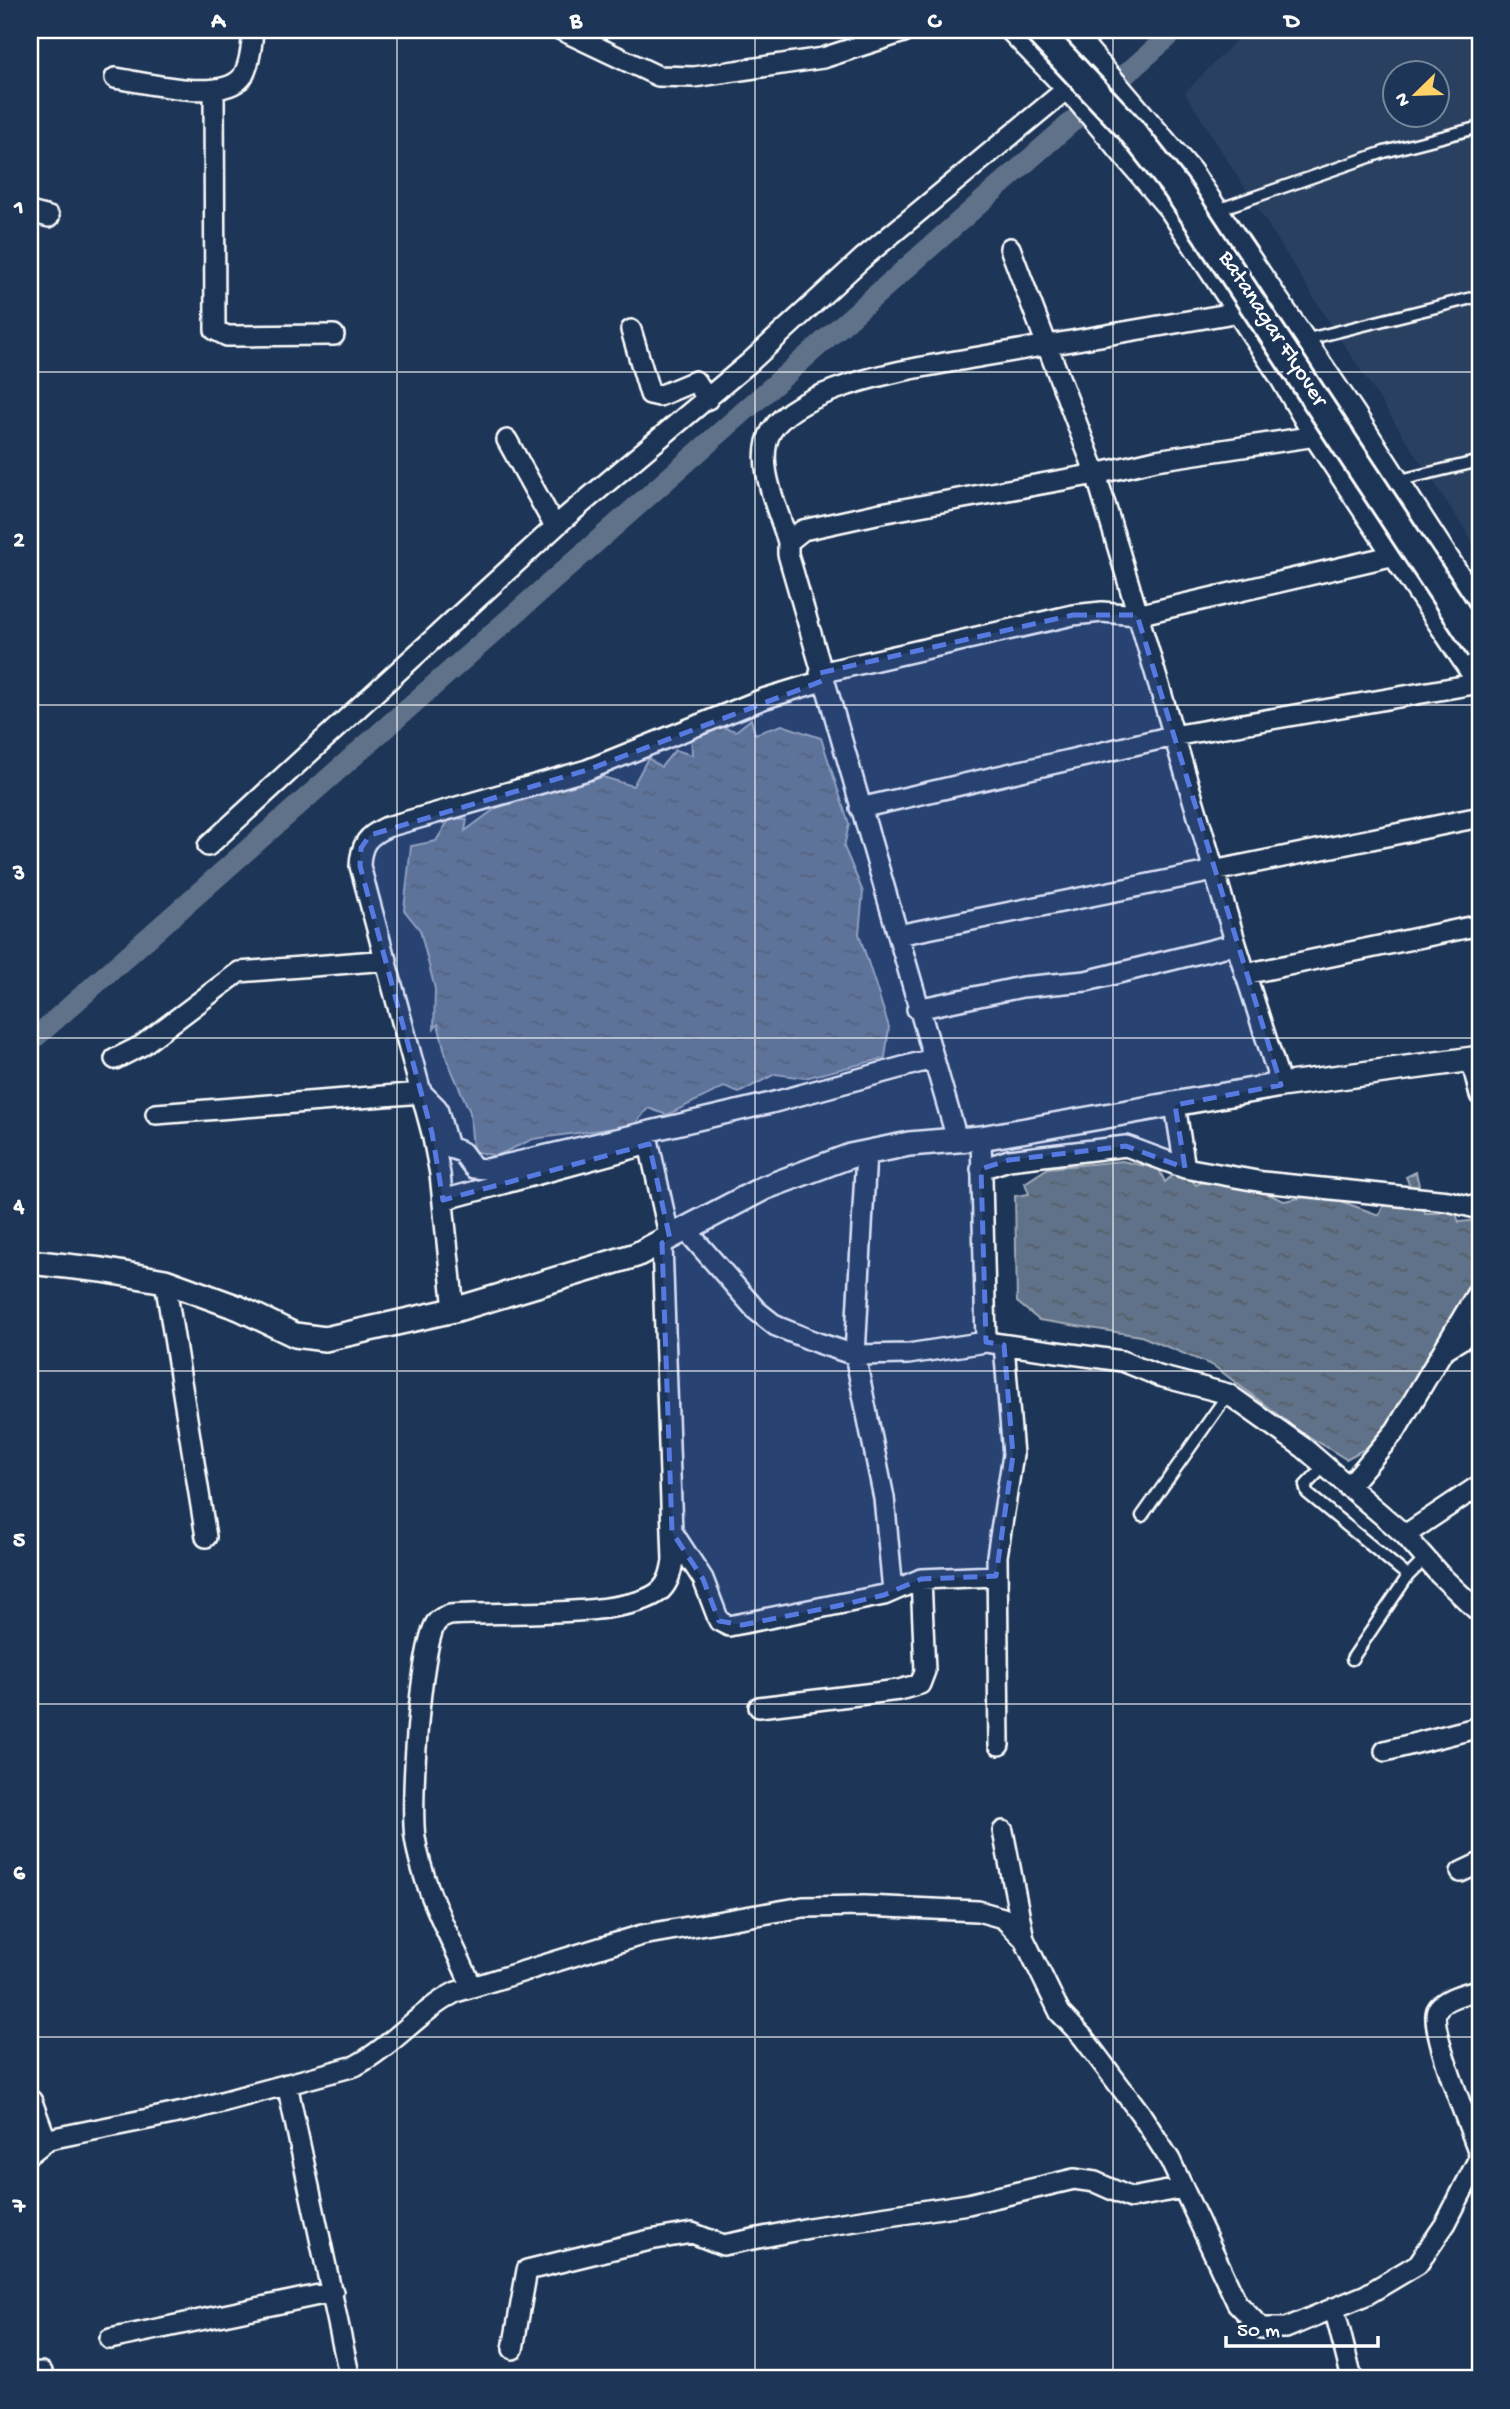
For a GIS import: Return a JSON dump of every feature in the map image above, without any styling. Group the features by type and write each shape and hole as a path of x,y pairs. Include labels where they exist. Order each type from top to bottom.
{"main road":[{"name":"Batanagar Flyover","path":"1036,42 1129,129 1177,189 1480,649"}],"street":[{"path":"115,78 214,90 228,87 241,79 253,30"},
{"path":"561,30 658,76 694,77 823,58 910,30"},
{"path":"860,808 1173,736 1480,683 1316,436 1240,312 1172,210 1071,90 1036,42 1012,30"},
{"path":"1036,42 1070,30 1143,114 1216,210 1480,611"},
{"path":"214,90 215,330 227,335 334,335"},
{"path":"208,846 555,527 708,399 863,258 1071,90"},
{"path":"1010,247 1096,474 1245,974 1281,1085"},
{"path":"957,1139 821,677 788,554 789,542 766,466 766,445 773,429 788,414 835,389 871,379 1049,345 1240,312"},
{"path":"631,330 650,394 659,396 695,382 708,399"},
{"path":"789,542 803,530 966,497 1096,474 1156,460 1316,436"},
{"path":"507,440 555,527"},
{"path":"454,1310 437,1157 360,866 361,848 370,835 387,827 587,771 821,677 1073,615 1102,612 1137,615 1395,555"},
{"path":"898,935 1480,817"},
{"path":"1245,974 1480,925"},
{"path":"917,1009 1022,987 1086,981 1236,944"},
{"path":"115,1059 141,1046 239,972 387,960"},
{"path":"30,1262 102,1270 165,1282 239,1308 295,1335 325,1339 454,1310 636,1255 764,1188 810,1169 866,1153 957,1139 981,1138 1281,1085 1476,1058 1480,1095"},
{"path":"156,1114 422,1093 437,1108 448,1147 462,1152 474,1168 487,1169 771,1103 932,1059"},
{"path":"1175,1105 1185,1168"},
{"path":"981,1138 981,1169 995,1343 1013,1455 999,1537 996,1576 999,1745"},
{"path":"443,1200 649,1144 673,1238 673,1561 669,1579 660,1591 636,1602 556,1612 450,1615 440,1618 430,1640 417,1732 412,1806 415,1837 421,1866 472,1987"},
{"path":"981,1169 1009,1160 1126,1146 1185,1168 1263,1182 1448,1201 1480,1209"},
{"path":"866,1153 855,1354 884,1498 893,1591"},
{"path":"673,1238 776,1326 855,1354 908,1354 995,1343 1122,1361 1159,1376 1228,1394 1324,1465 1405,1535 1480,1613"},
{"path":"165,1282 206,1537"},
{"path":"1349,1488 1396,1430 1480,1288"},
{"path":"1443,1350 1480,1328"},
{"path":"1405,1535 1480,1485"},
{"path":"672,1532 703,1579 715,1613 723,1625 742,1625 836,1606 893,1591 921,1579 996,1576"},
{"path":"759,1707 899,1690 920,1684 925,1671 921,1579"},
{"path":"1385,1751 1480,1727"},
{"path":"1003,1831 1024,1939 1060,2013 1082,2036 1140,2113 1170,2160 1237,2303 1251,2321 1261,2328 1286,2328 1396,2279 1418,2264 1446,2223 1480,2156 1438,2041 1435,2021 1437,2010 1444,2003 1480,1989"},
{"path":"1461,1872 1480,1863"},
{"path":"30,2102 37,2145 188,2111 355,2066 375,2055 435,2003 472,1987 642,1935 803,1907 864,1906 978,1911 1003,1918 1024,1939"},
{"path":"287,2084 350,2379"},
{"path":"513,2349 527,2270 650,2240 692,2233 723,2245 968,2204 1074,2179 1095,2182 1131,2198 1183,2189"},
{"path":"110,2339 333,2292"},
{"path":"1334,2308 1352,2379"}],"lane":[{"path":"1216,210 1384,152 1480,127"},
{"path":"1303,340 1480,296"},
{"path":"1396,481 1480,461"},
{"path":"1142,1516 1228,1394"},
{"path":"1324,1465 1305,1486 1307,1493 1408,1576"},
{"path":"1352,1659 1408,1576 1426,1558"}],"highlighted area":[{"path":"1073,615 1137,615 1281,1085 1175,1105 1185,1168 1126,1146 1009,1160 981,1169 986,1342 1004,1345 1013,1455 996,1576 921,1579 884,1595 837,1606 742,1625 719,1621 703,1579 672,1532 662,1243 670,1239 649,1144 443,1200 432,1133 360,866 361,848 370,835 587,770 822,681 820,673"}],"shaded area":[{"path":"1246,30 1480,30 1480,553 1335,331 1185,93"}],"water":[{"path":"751,719 755,734 782,725 821,738 849,824 844,847 863,892 859,934 889,1027 885,1058 805,1078 775,1074 739,1093 724,1087 667,1115 648,1108 626,1136 614,1128 533,1139 496,1156 473,1151 470,1112 447,1060 438,1024 434,1029 435,989 420,930 404,910 411,846 436,841 450,818 467,819 465,831 496,808 603,777 633,786 648,758 661,767 675,750 692,755 691,730 703,722 736,731"},
{"path":"1122,1161 1159,1169 1165,1182 1181,1168 1196,1185 1222,1174 1284,1201 1321,1194 1379,1215 1388,1196 1417,1202 1406,1177 1416,1172 1425,1213 1439,1213 1447,1190 1459,1222 1480,1220 1480,1225 1472,1234 1479,1260 1465,1302 1374,1444 1346,1459 1303,1433 1293,1438 1290,1424 1214,1366 1141,1336 1039,1320 1017,1302 1015,1196 1029,1194 1025,1183 1048,1168"}],"waterway":[{"path":"30,1042 1176,30"}]}
